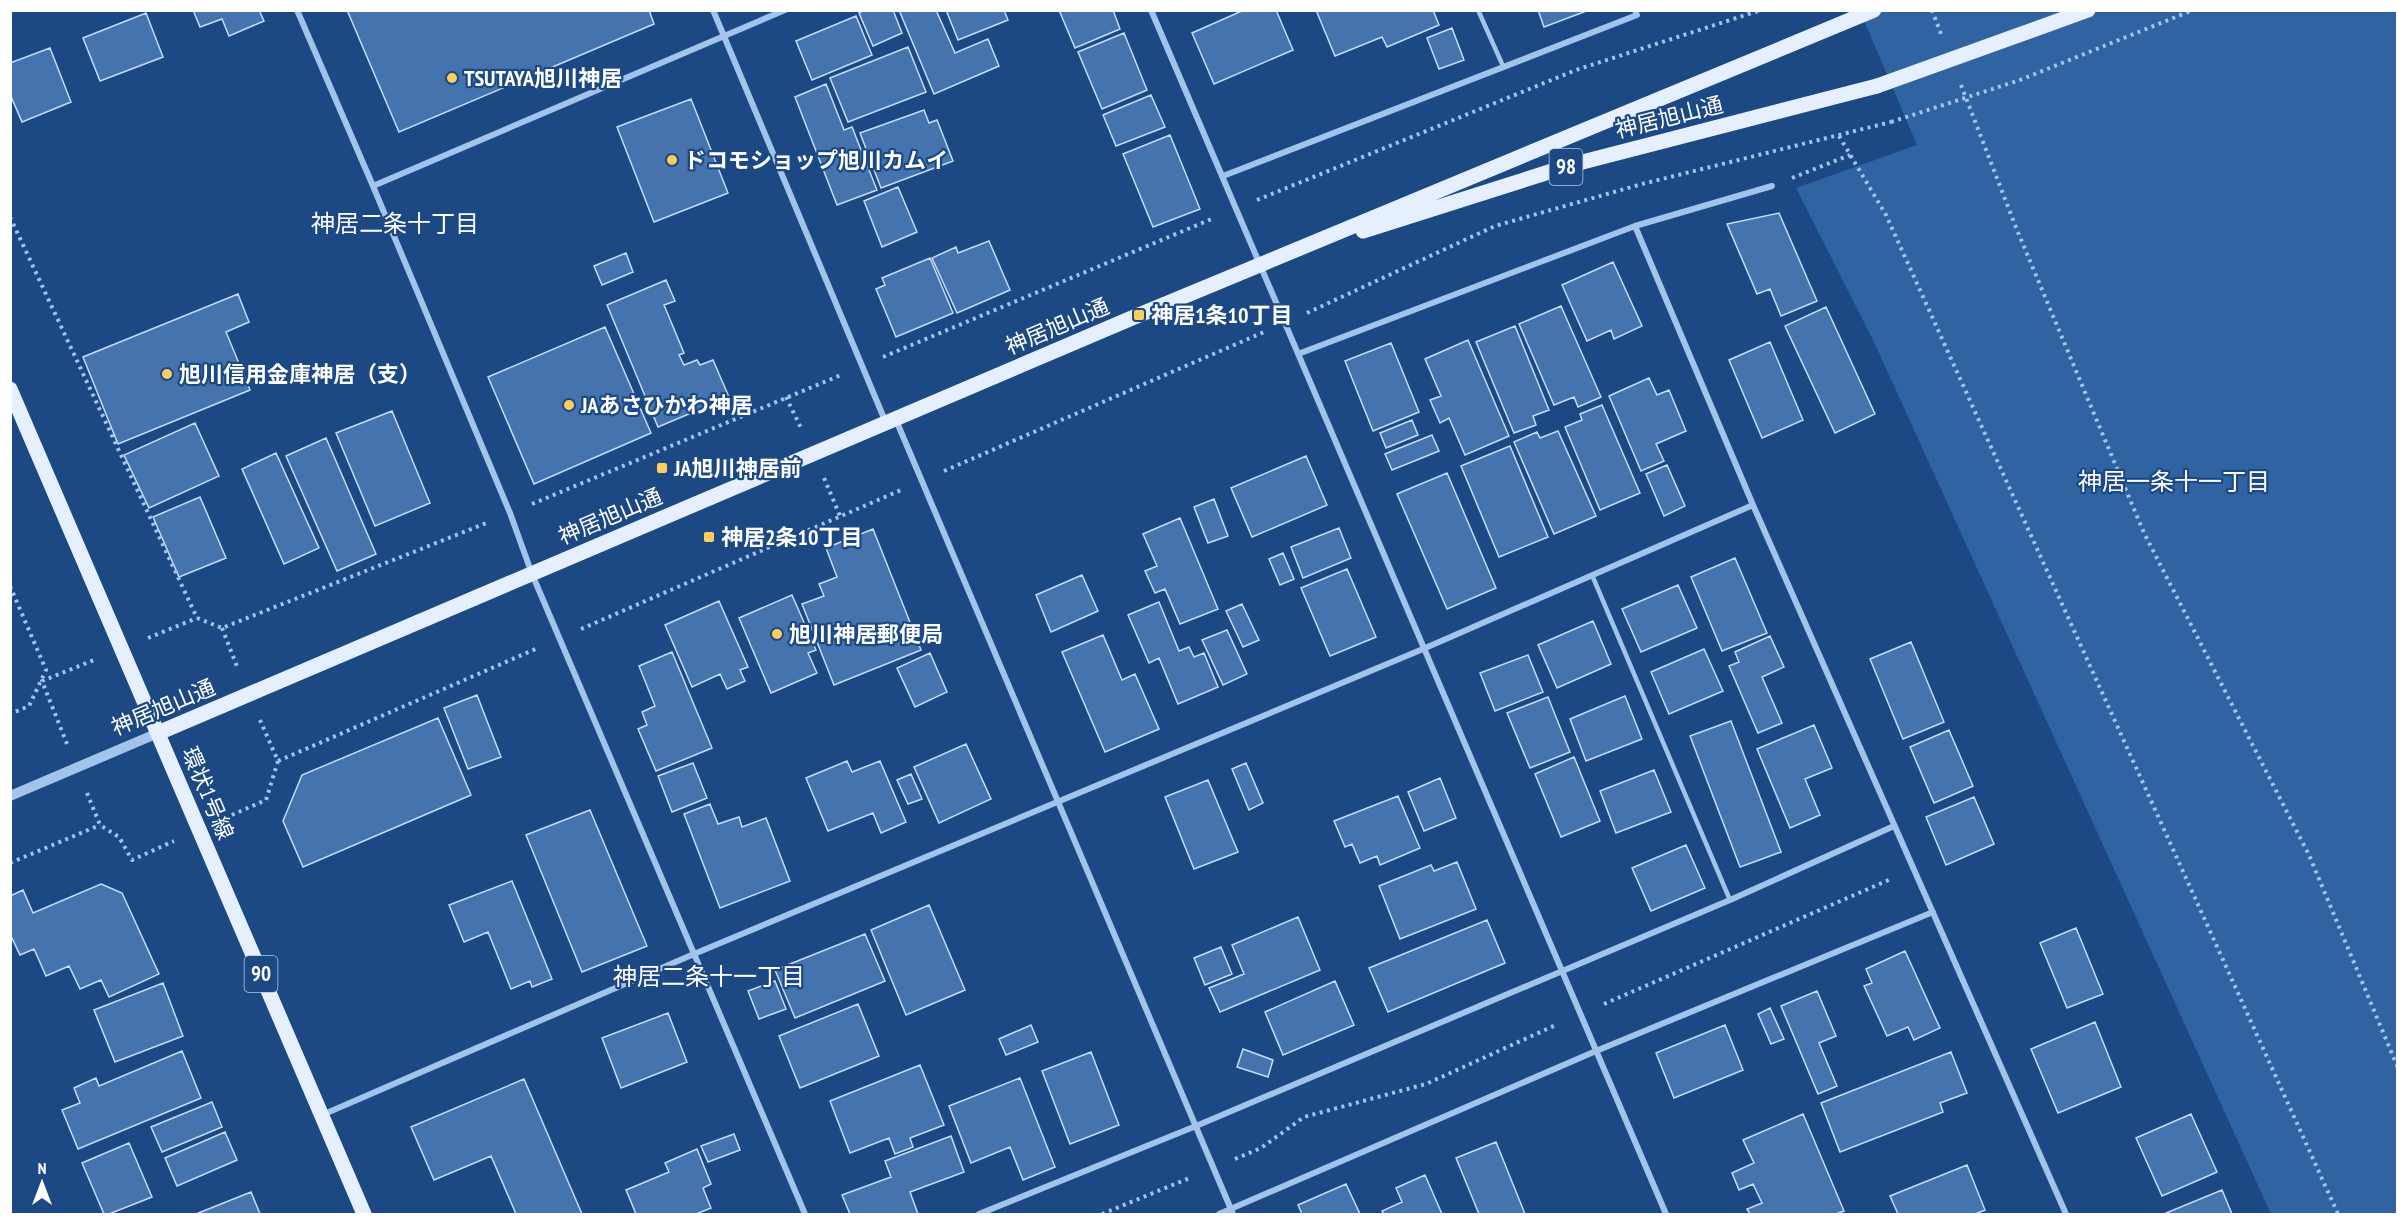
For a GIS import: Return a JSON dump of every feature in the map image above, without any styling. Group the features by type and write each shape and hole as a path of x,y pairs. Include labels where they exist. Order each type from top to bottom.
{"main road":[{"name":"神居旭山通","path":"158,733 1260,264 1874,10"},
{"name":"神居旭山通","path":"1260,264 1571,165 1877,86 2088,10"},
{"name":"環状1号線","path":"10,389 364,1215"}],"street":[{"path":"297,10 510,513 532,574 805,1215"},
{"path":"713,10 861,366 922,481 1232,1212"},
{"path":"373,186 785,10"},
{"path":"1151,10 1666,1215"},
{"path":"1223,176 1637,15 1635,10"},
{"path":"1298,354 1635,226 1772,186"},
{"path":"1635,226 1753,505 2066,1215"},
{"path":"322,1116 694,954 1057,800 1423,649 1753,505"},
{"name":"神居旭山通","path":"10,796 158,733"},
{"path":"979,1215 1196,1126 1730,900 1894,826"},
{"path":"1219,1215 1232,1212 1596,1051 1933,912"}],"lane":[{"path":"1478,10 1503,66"},
{"path":"1592,575 1730,900"}],"path":[{"path":"10,217 197,618 222,628 510,513 1236,208 1576,70 1761,10"},
{"path":"1932,10 1944,44"},
{"path":"266,800 278,761 1285,323 1495,226 1641,184 1892,122 2020,80 2193,10"},
{"path":"1957,76 2017,230 2144,533 2309,855 2397,1068"},
{"path":"1839,136 1886,215 2338,1215"},
{"path":"1817,168 1850,155"},
{"path":"10,586 46,670 29,706 10,714"},
{"path":"10,863 100,825 119,837 132,860"},
{"path":"1102,1215 1261,1148 1304,1117 1426,1084 1914,869"}],"shaded area":[{"path":"1860,11 2397,11 2397,1214 2271,1214 1874,342 1796,188 1917,145"}],"building":[{"path":"193,10 259,10 264,21 229,36 222,19 200,27"},
{"name":"TSUTAYA旭川神居","path":"347,10 649,10 654,24 399,132"},
{"path":"865,10 893,10 902,33 873,46 859,13"},
{"path":"899,10 936,10 955,53 988,39 999,66 934,94"},
{"path":"946,10 1004,10 1008,20 958,40"},
{"path":"1059,10 1113,10 1120,29 1075,48"},
{"path":"1244,10 1276,10 1293,50 1214,84 1192,33"},
{"path":"1316,10 1433,10 1439,25 1387,47 1382,37 1335,56"},
{"path":"1538,10 1589,10 1544,27"},
{"path":"146,13 163,57 100,81 83,38"},
{"path":"856,16 872,55 812,80 796,41"},
{"path":"1452,28 1464,60 1439,69 1427,38"},
{"path":"1124,33 1147,90 1102,109 1078,52"},
{"path":"908,47 926,92 848,122 830,78"},
{"path":"50,48 71,102 22,122 10,94 10,63"},
{"path":"826,84 844,130 852,127 877,190 837,205 795,97"},
{"path":"1151,95 1165,127 1116,146 1103,115"},
{"name":"ドコモショップ旭川カムイ","path":"691,99 728,193 654,222 617,127"},
{"path":"924,110 929,123 937,120 953,161 881,188 860,133"},
{"path":"1170,135 1200,209 1153,227 1123,154"},
{"path":"898,187 917,232 882,247 864,201"},
{"path":"1779,213 1817,301 1781,316 1770,289 1757,294 1727,224"},
{"path":"989,241 1010,290 957,313 932,258 956,247 958,253"},
{"path":"626,253 633,272 602,285 594,266"},
{"path":"930,258 953,313 896,337 876,289 885,285 882,278"},
{"path":"1613,262 1642,326 1614,339 1611,330 1587,341 1562,285"},
{"path":"666,280 675,301 664,305 684,353 679,355 684,365 697,360 700,365 713,360 729,397 658,427 607,305"},
{"name":"旭川信用金庫神居（支）","path":"238,294 249,322 226,332 250,390 118,444 83,357"},
{"path":"1561,306 1601,397 1578,407 1574,397 1554,405 1519,324"},
{"path":"1826,307 1875,414 1835,433 1785,326"},
{"path":"1515,326 1549,410 1533,416 1536,425 1514,433 1476,342"},
{"name":"JAあさひかわ神居","path":"605,327 651,433 534,484 488,377"},
{"path":"1468,340 1509,436 1465,455 1449,418 1440,423 1430,400 1441,396 1425,359"},
{"path":"1770,342 1803,420 1762,438 1729,360"},
{"path":"1391,343 1419,412 1373,431 1345,361"},
{"path":"1649,378 1657,395 1669,390 1686,431 1656,444 1664,461 1641,471 1609,396"},
{"path":"1602,405 1640,493 1600,510 1565,427 1582,420 1580,414"},
{"path":"392,411 430,503 375,526 336,433"},
{"path":"1412,420 1418,435 1386,448 1380,433"},
{"path":"195,423 219,476 149,508 124,455"},
{"path":"1558,431 1596,516 1554,534 1514,442 1537,432 1540,438"},
{"path":"1432,435 1439,451 1392,470 1385,454"},
{"path":"326,438 376,554 337,571 286,456"},
{"path":"1510,446 1548,537 1499,557 1461,466"},
{"path":"276,453 319,548 284,564 242,469"},
{"path":"1306,456 1327,505 1252,537 1231,488"},
{"path":"1667,465 1685,506 1664,516 1646,474"},
{"path":"1447,473 1496,588 1447,609 1397,494"},
{"path":"200,497 226,558 179,577 153,517"},
{"path":"1214,499 1228,536 1208,543 1194,507"},
{"path":"1180,518 1218,609 1180,624 1165,589 1155,593 1145,571 1157,566 1143,534"},
{"path":"1339,528 1351,558 1303,578 1291,547"},
{"path":"873,529 921,650 834,685 802,604 824,596 819,584 837,577 826,548"},
{"path":"1283,553 1294,579 1280,585 1269,559"},
{"path":"1735,558 1767,633 1722,651 1691,577"},
{"path":"1347,569 1376,637 1330,656 1301,588"},
{"path":"1082,575 1098,611 1051,632 1036,595"},
{"path":"1678,585 1697,628 1641,652 1622,609"},
{"name":"旭川神居郵便局","path":"792,595 816,650 808,653 817,673 771,693 739,618"},
{"path":"719,601 748,667 740,670 745,681 727,689 720,674 692,687 665,625"},
{"path":"1159,602 1179,651 1189,647 1194,657 1204,653 1218,687 1178,704 1159,658 1149,663 1128,615"},
{"path":"1242,604 1259,640 1243,647 1226,611"},
{"path":"1593,621 1611,664 1557,688 1538,645"},
{"path":"1227,630 1247,674 1223,685 1202,640"},
{"path":"1103,635 1122,680 1135,674 1159,729 1105,752 1062,652"},
{"path":"1770,636 1784,667 1762,677 1782,723 1758,733 1729,666 1739,662 1735,652"},
{"path":"1911,642 1944,722 1903,739 1870,659"},
{"path":"1704,649 1723,691 1669,714 1651,672"},
{"path":"672,652 712,748 656,771 638,729 647,725 642,712 655,706 639,666"},
{"path":"930,653 947,692 915,707 897,668"},
{"path":"1528,655 1543,692 1495,711 1480,673"},
{"path":"477,695 501,757 468,769 444,708"},
{"path":"1625,696 1642,739 1586,761 1570,719"},
{"path":"1548,697 1570,752 1530,768 1507,713"},
{"path":"438,718 471,795 303,867 283,821 302,775"},
{"path":"1731,721 1781,852 1740,867 1690,736"},
{"path":"1814,725 1832,768 1805,779 1820,815 1790,828 1757,749"},
{"path":"1949,730 1973,786 1934,803 1910,747"},
{"path":"966,744 991,799 939,823 914,767"},
{"path":"1574,757 1600,821 1561,837 1535,774"},
{"path":"847,761 852,772 880,761 906,822 881,833 873,813 828,831 806,778"},
{"path":"693,763 707,798 672,812 658,776"},
{"path":"1246,763 1263,803 1249,810 1232,769"},
{"path":"1654,770 1671,812 1616,833 1600,791"},
{"path":"911,774 922,799 908,804 897,780"},
{"path":"1440,778 1456,818 1424,831 1408,792"},
{"path":"1208,780 1238,852 1194,869 1165,797"},
{"path":"1398,796 1420,848 1380,865 1377,856 1360,863 1352,844 1345,847 1334,821"},
{"path":"1974,797 1994,844 1946,865 1926,817"},
{"path":"710,804 718,824 739,817 742,827 766,818 790,881 720,908 684,814"},
{"path":"590,810 647,946 582,972 526,835"},
{"path":"1686,845 1705,888 1651,911 1632,868"},
{"path":"1457,862 1476,909 1400,939 1379,886 1431,865 1434,871"},
{"path":"512,881 552,979 532,987 530,981 511,989 488,932 464,942 449,905"},
{"path":"101,884 122,893 159,974 109,997 101,980 80,989 69,966 46,976 34,949 20,955 10,934 10,896 23,890 33,913"},
{"path":"929,905 965,990 906,1015 871,930"},
{"path":"1298,917 1320,970 1220,1012 1209,988 1244,974 1232,945"},
{"path":"1487,920 1505,963 1388,1012 1369,968"},
{"path":"2076,928 2103,994 2067,1008 2040,943"},
{"path":"865,934 885,981 795,1018 775,970"},
{"path":"1221,947 1232,974 1205,985 1194,958"},
{"path":"1905,951 1940,1028 1914,1040 1908,1027 1887,1036 1864,986 1872,983 1866,969"},
{"path":"775,981 786,1009 759,1019 748,991"},
{"path":"1335,981 1354,1025 1283,1055 1265,1012"},
{"path":"163,983 183,1036 115,1062 94,1010"},
{"path":"1817,991 1836,1036 1819,1043 1837,1086 1818,1094 1781,1006"},
{"path":"858,1004 879,1056 800,1088 779,1036"},
{"path":"1770,1008 1784,1039 1771,1044 1758,1014"},
{"path":"668,1013 687,1062 621,1088 602,1038"},
{"path":"2095,1022 2121,1087 2058,1113 2031,1049"},
{"path":"1031,1025 1038,1042 1006,1055 999,1039"},
{"path":"1725,1025 1743,1070 1674,1098 1656,1053"},
{"path":"1243,1049 1273,1060 1268,1077 1237,1067"},
{"path":"182,1051 201,1098 78,1149 62,1110 80,1103 74,1088 96,1078 99,1086"},
{"path":"1091,1052 1119,1125 1070,1144 1042,1071"},
{"path":"1951,1052 1967,1093 1940,1103 1943,1112 1840,1152 1821,1103"},
{"path":"920,1065 944,1125 910,1138 913,1147 895,1154 889,1138 850,1153 830,1101"},
{"path":"1020,1078 1055,1167 1023,1180 1010,1147 971,1163 949,1106"},
{"path":"524,1079 582,1214 516,1214 491,1156 434,1180 411,1127"},
{"path":"212,1102 222,1127 162,1152 151,1127"},
{"path":"1803,1114 1844,1211 1836,1214 1750,1214 1747,1209 1762,1203 1753,1184 1739,1190 1732,1173 1754,1163 1743,1140"},
{"path":"2191,1114 2217,1172 2162,1196 2136,1138"},
{"path":"225,1132 237,1160 177,1186 165,1158"},
{"path":"734,1134 740,1150 708,1162 701,1146"},
{"path":"951,1136 964,1172 910,1192 918,1214 850,1214 842,1195 891,1177 885,1161"},
{"path":"1496,1142 1525,1214 1479,1214 1456,1158"},
{"path":"129,1143 152,1197 104,1214 82,1163"},
{"path":"697,1149 711,1184 703,1188 711,1208 696,1214 636,1214 626,1190 669,1172 665,1163"},
{"path":"1967,1165 1985,1210 1975,1214 1898,1214 1890,1196"},
{"path":"1425,1175 1442,1214 1384,1214 1382,1211 1402,1202 1396,1188"},
{"path":"1346,1184 1360,1214 1302,1214 1298,1205"},
{"path":"2222,1190 2232,1214 2166,1214 2166,1213"},
{"path":"251,1192 260,1214 196,1214"}],"place":[{"name":"TSUTAYA旭川神居","path":"452,78"},
{"name":"ドコモショップ旭川カムイ","path":"672,160"},
{"name":"神居1条10丁目","path":"1139,315"},
{"name":"旭川信用金庫神居（支）","path":"167,374"},
{"name":"JAあさひかわ神居","path":"569,405"},
{"name":"JA旭川神居前","path":"662,468"},
{"name":"神居2条10丁目","path":"709,537"},
{"name":"旭川神居郵便局","path":"777,634"}],"district":[{"name":"神居二条十丁目","path":"395,224"},
{"name":"神居一条十一丁目","path":"2174,482"},
{"name":"神居二条十一丁目","path":"709,977"}]}
